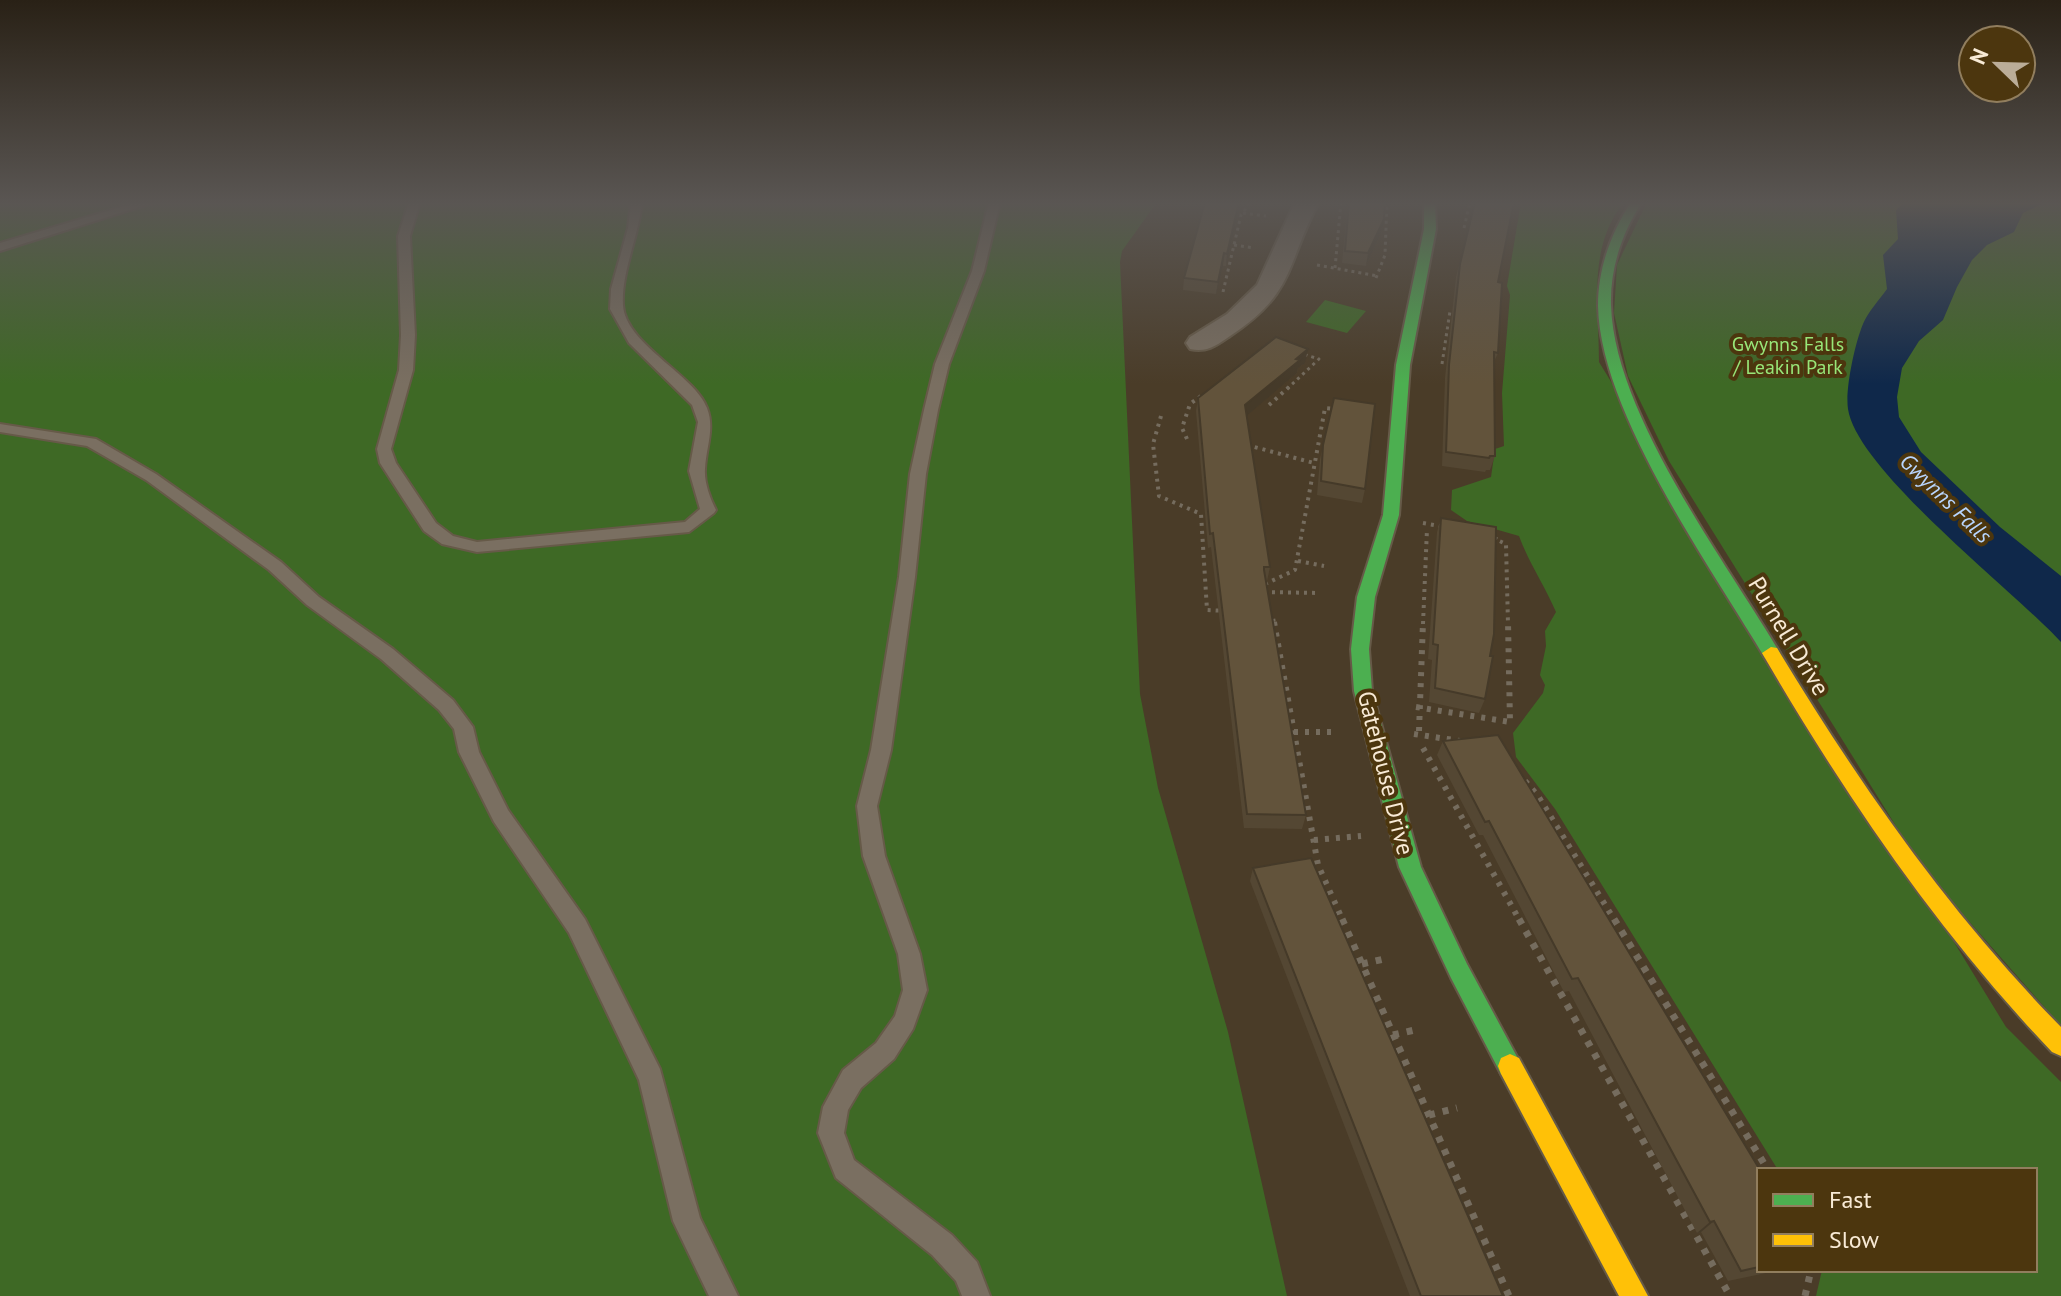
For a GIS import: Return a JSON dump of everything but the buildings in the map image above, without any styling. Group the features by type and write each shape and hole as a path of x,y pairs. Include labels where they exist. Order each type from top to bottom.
{"street":[{"path":"1200,343 1255,305 1282,262"},
{"name":"Gatehouse Drive","path":"1423,262 1403,365 1391,515 1366,597 1360,649 1363,691 1410,867 1466,985 1634,1296"},
{"name":"Purnell Drive","path":"1610,262 1605,283 1605,322 1614,360 1667,477 1832,754 1899,856 1967,942 2061,1044"}],"lane":[{"path":"405,262 406,370 384,449 388,463 430,527 448,540 477,547 689,527 708,510 697,471 705,422 699,404 634,340 616,309 617,289 624,262"},
{"path":"976,1296 967,1272 942,1245 845,1169 831,1133 836,1107 852,1079 885,1051 905,1021 915,990 909,954 874,856 867,806 881,750 907,577 918,474 931,410 942,364 980,262"},
{"path":"0,428 91,442 151,477 275,566 313,601 387,654 446,705 463,727 469,752 501,816 577,926 651,1078 687,1221 724,1296"}],"path":[{"path":"1215,301 1223,294 1230,262"},
{"path":"1335,268 1336,262"},
{"path":"1317,265 1377,277 1382,262"},
{"path":"1269,405 1319,359 1294,351"},
{"path":"1187,439 1182,428 1190,404 1202,395"},
{"path":"1265,584 1295,570 1325,408 1337,409"},
{"path":"1161,416 1154,426 1153,439 1159,496 1201,514 1207,610 1233,611"},
{"path":"1182,428 1195,428"},
{"path":"1249,437 1249,446 1314,463"},
{"path":"1414,522 1455,528"},
{"path":"1427,524 1417,707 1419,735 1432,765 1730,1296"},
{"path":"1404,705 1510,722 1506,544 1495,539 1497,535 1483,533"},
{"path":"1298,561 1324,566"},
{"path":"1206,592 1221,592"},
{"path":"1263,592 1319,593"},
{"path":"1260,615 1273,617 1318,865 1509,1296"},
{"path":"1294,732 1341,732"},
{"path":"1407,734 1467,742"},
{"path":"1518,771 1538,796 1767,1168"},
{"path":"1314,840 1369,835"},
{"path":"1362,964 1384,959"},
{"path":"1393,1035 1419,1029"},
{"path":"1429,1115 1457,1108"},
{"path":"1805,1296 1811,1272"}],"green space":[{"path":"0,262 1120,262 1140,694 1158,788 1228,1032 1287,1296 0,1296"},
{"path":"1511,262 1600,262 1599,362 2006,1027 2061,1082 2061,1296 1816,1296 1822,1272 2037,1272 2037,1168 1777,1168 1555,809 1516,757 1513,733 1543,693 1545,685 1540,675 1546,646 1545,631 1556,612 1519,536 1467,521 1451,510 1452,490 1491,477 1495,449 1504,446 1502,393 1510,295 1507,286"},
{"name":"Gwynns Falls / Leakin Park","path":"1618,262 2061,262 2061,1026 1922,868 1669,461 1628,376 1614,313"},
{"path":"1325,300 1366,311 1347,333 1306,322"}],"water":[{"name":"Gwynns Falls","path":"1884,262 1971,262 1943,320 1919,341 1902,368 1897,397 1899,417 1921,452 2000,527 2061,576 2061,642 1907,496 1878,464 1858,434 1848,409 1849,378 1865,320 1887,289"}],"traffic: fast":[{"path":"1423,262 1403,365 1391,515 1366,597 1360,649 1363,691 1410,867 1459,971 1510,1066"},
{"path":"1610,262 1605,291 1606,323 1615,364 1631,406 1674,492 1771,653"}],"traffic: slow":[{"path":"1771,653 1868,809 1939,907 2018,1000 2061,1044"},
{"path":"1510,1066 1634,1296"}]}
